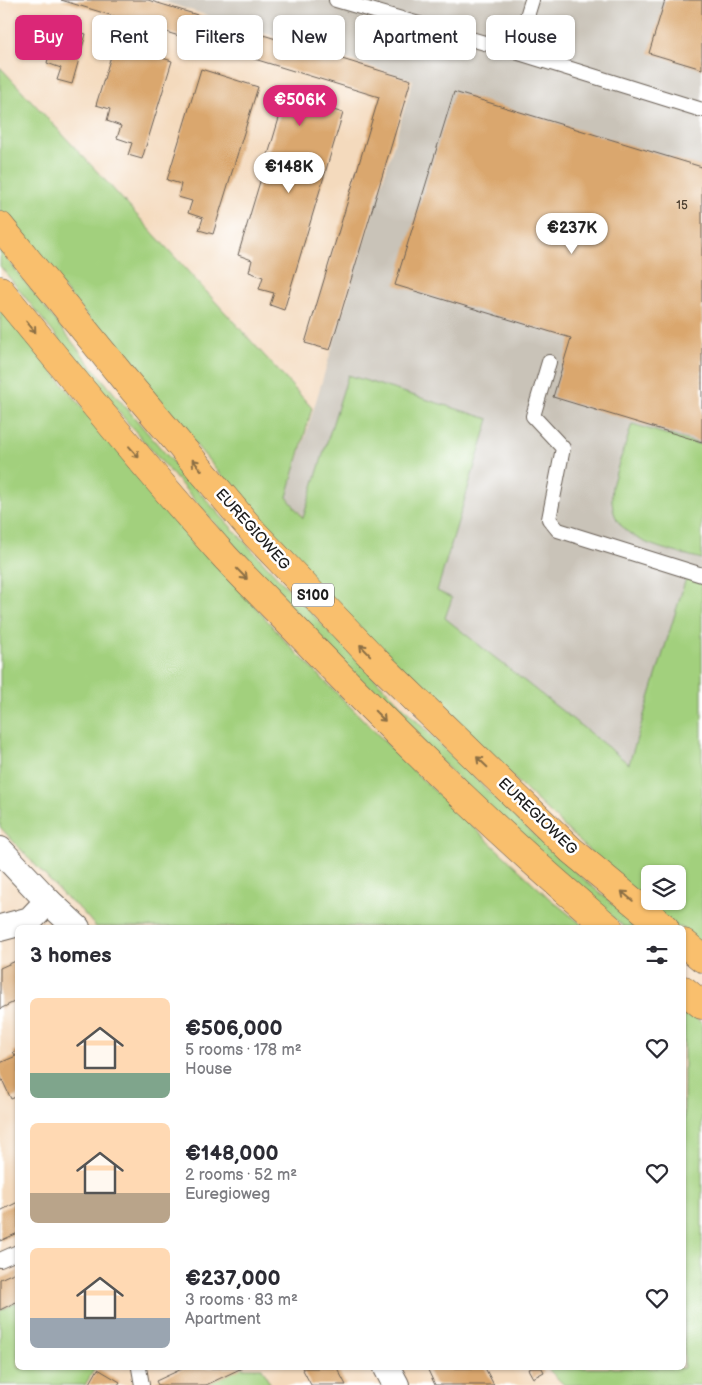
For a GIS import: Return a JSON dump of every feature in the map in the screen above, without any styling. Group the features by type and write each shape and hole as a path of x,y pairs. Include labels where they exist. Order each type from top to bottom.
{"main road":[{"name":"EUREGIOWEG","path":"0,226 125,380 261,541 376,661 571,850 661,925"},
{"name":"S100","path":"0,290 99,412 227,559 353,689 440,775 553,881 605,925"},
{"path":"686,945 702,958"},
{"path":"686,992 702,1006"}],"street":[{"path":"0,850 48,901 74,925"},
{"path":"0,928 30,920 48,901"},
{"path":"388,1370 396,1385"}],"lane":[{"path":"336,0 486,43"},
{"path":"527,15 532,0"},
{"path":"542,60 702,110"},
{"path":"549,362 533,416 563,448 550,519 558,530 702,575"},
{"path":"0,1260 15,1253"}],"shaded area":[{"path":"158,0 702,0 702,812 629,765 445,618 452,598 319,536 287,497 413,80 345,59 345,15 273,15 273,36 263,33 263,15 206,15"}],"green space":[{"path":"0,67 312,408 287,497 303,518 348,375 489,419 437,591 452,598 445,618 629,764 686,578 702,584 702,949 686,936 686,925 673,925 655,910 686,910 686,865 641,865 641,899 320,592 0,213"},
{"path":"0,250 142,427 322,625 486,789 578,874 639,925 622,925 518,836 365,688 256,571 91,380 0,266"},
{"path":"0,308 112,443 287,643 423,780 550,899 582,925 94,925 81,910 65,897 0,827"},
{"path":"632,424 702,445 702,559 660,548 633,536 622,527 615,516 612,502 612,486"},
{"path":"686,1011 702,1023 702,1385 564,1385 549,1370 686,1370"},
{"path":"15,1303 15,1370 94,1370 85,1385 0,1385 0,1311"},
{"path":"237,1370 263,1370 271,1385 206,1385"}],"building":[{"path":"61,0 148,0 197,15 177,15 177,35 167,32 167,15 110,15"},
{"path":"665,0 702,0 702,69 649,53"},
{"path":"82,33 86,34 82,48"},
{"path":"263,35 273,38 273,60 345,60 411,80 330,350 305,343 379,97 258,60 263,60"},
{"path":"48,60 79,60 72,84 57,80 61,68 47,63"},
{"path":"110,60 172,61 142,159 128,155 132,143 117,138 121,126 107,121 110,109 96,105"},
{"path":"201,69 258,87 213,234 199,230 203,218 188,213 192,201 178,197 181,184 167,180"},
{"path":"454,92 702,167 702,442 553,397 571,338 395,285"},
{"path":"286,95 343,113 284,310 270,305 274,293 259,289 263,277 249,272 252,260 238,255"},
{"path":"15,961 15,1002 0,1009 0,968"},
{"path":"15,1056 15,1097 11,1099 0,1075 0,1063"},
{"path":"15,1204 15,1234 0,1241 0,1211"},
{"path":"15,1272 15,1302 0,1310 0,1279"},
{"path":"97,1370 120,1382 118,1385 89,1385"},
{"path":"180,1370 238,1370 206,1385 158,1385 156,1381"},
{"path":"303,1370 338,1370 346,1385 311,1385"},
{"path":"428,1370 486,1370 494,1385 435,1385"},
{"path":"529,1370 543,1370 544,1372 533,1378"}]}
